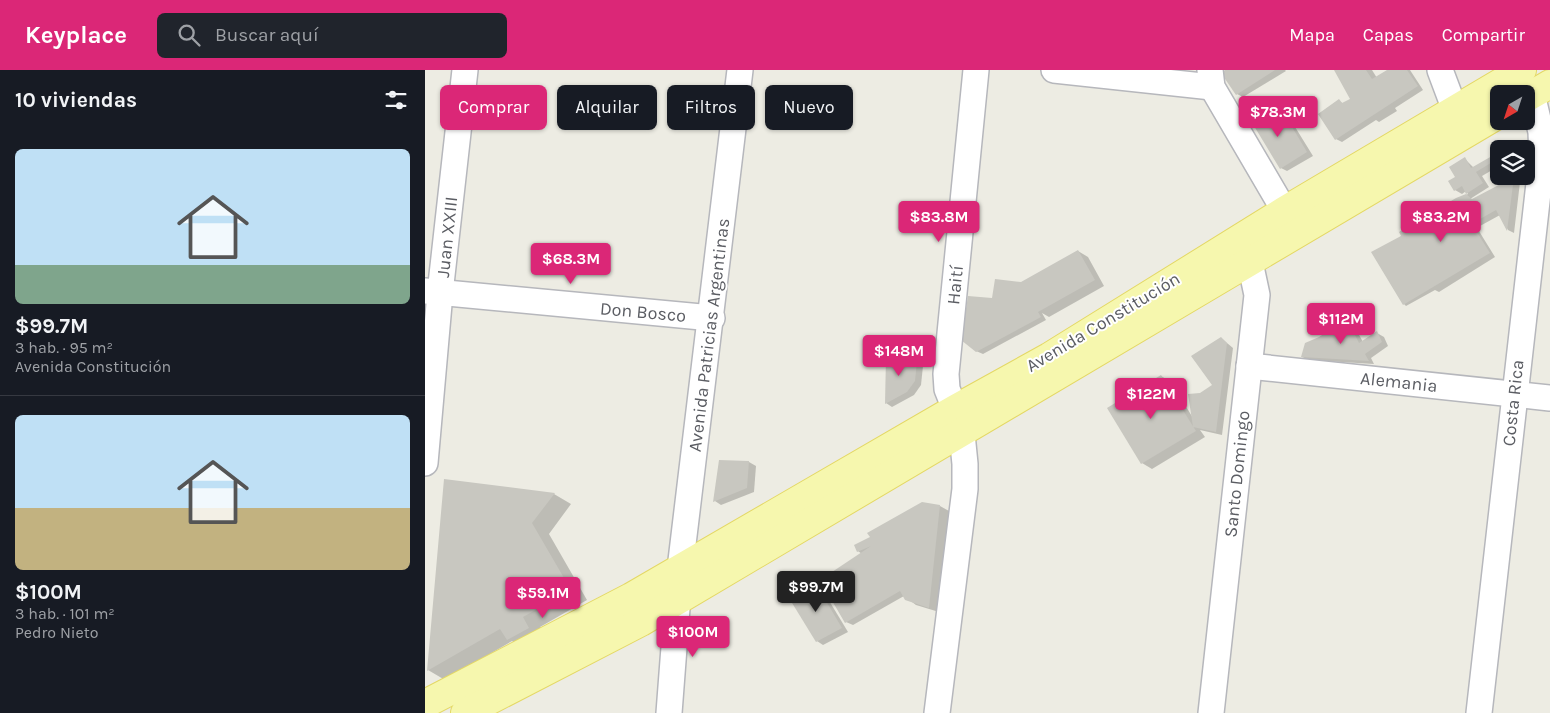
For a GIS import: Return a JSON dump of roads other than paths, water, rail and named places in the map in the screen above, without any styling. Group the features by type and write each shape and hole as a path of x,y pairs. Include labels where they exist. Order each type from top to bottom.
{"main road":[{"name":"Avenida Constitución","path":"465,713 641,622 677,601 958,421 1291,222 1455,110 1490,99"},
{"name":"Avenida Constitución","path":"1291,222 1490,119"},
{"name":"Avenida Constitución","path":"425,704 631,597 958,421"}],"street":[{"name":"Juan XXIII","path":"425,464 433,292 465,70"},
{"name":"Avenida Patricias Argentinas","path":"669,713 680,569 741,70"},
{"name":"Haití","path":"937,713 965,489 958,421 947,389 946,374 976,70"},
{"path":"1055,70 1211,79 1291,222"},
{"path":"1440,70 1455,110"},
{"name":"Costa Rica","path":"1479,713 1541,157 1541,132 1535,98"},
{"name":"Santo Domingo","path":"1211,713 1257,295 1245,250"},
{"name":"Don Bosco","path":"433,292 712,318"},
{"name":"Alemania","path":"1249,366 1550,398"}]}
